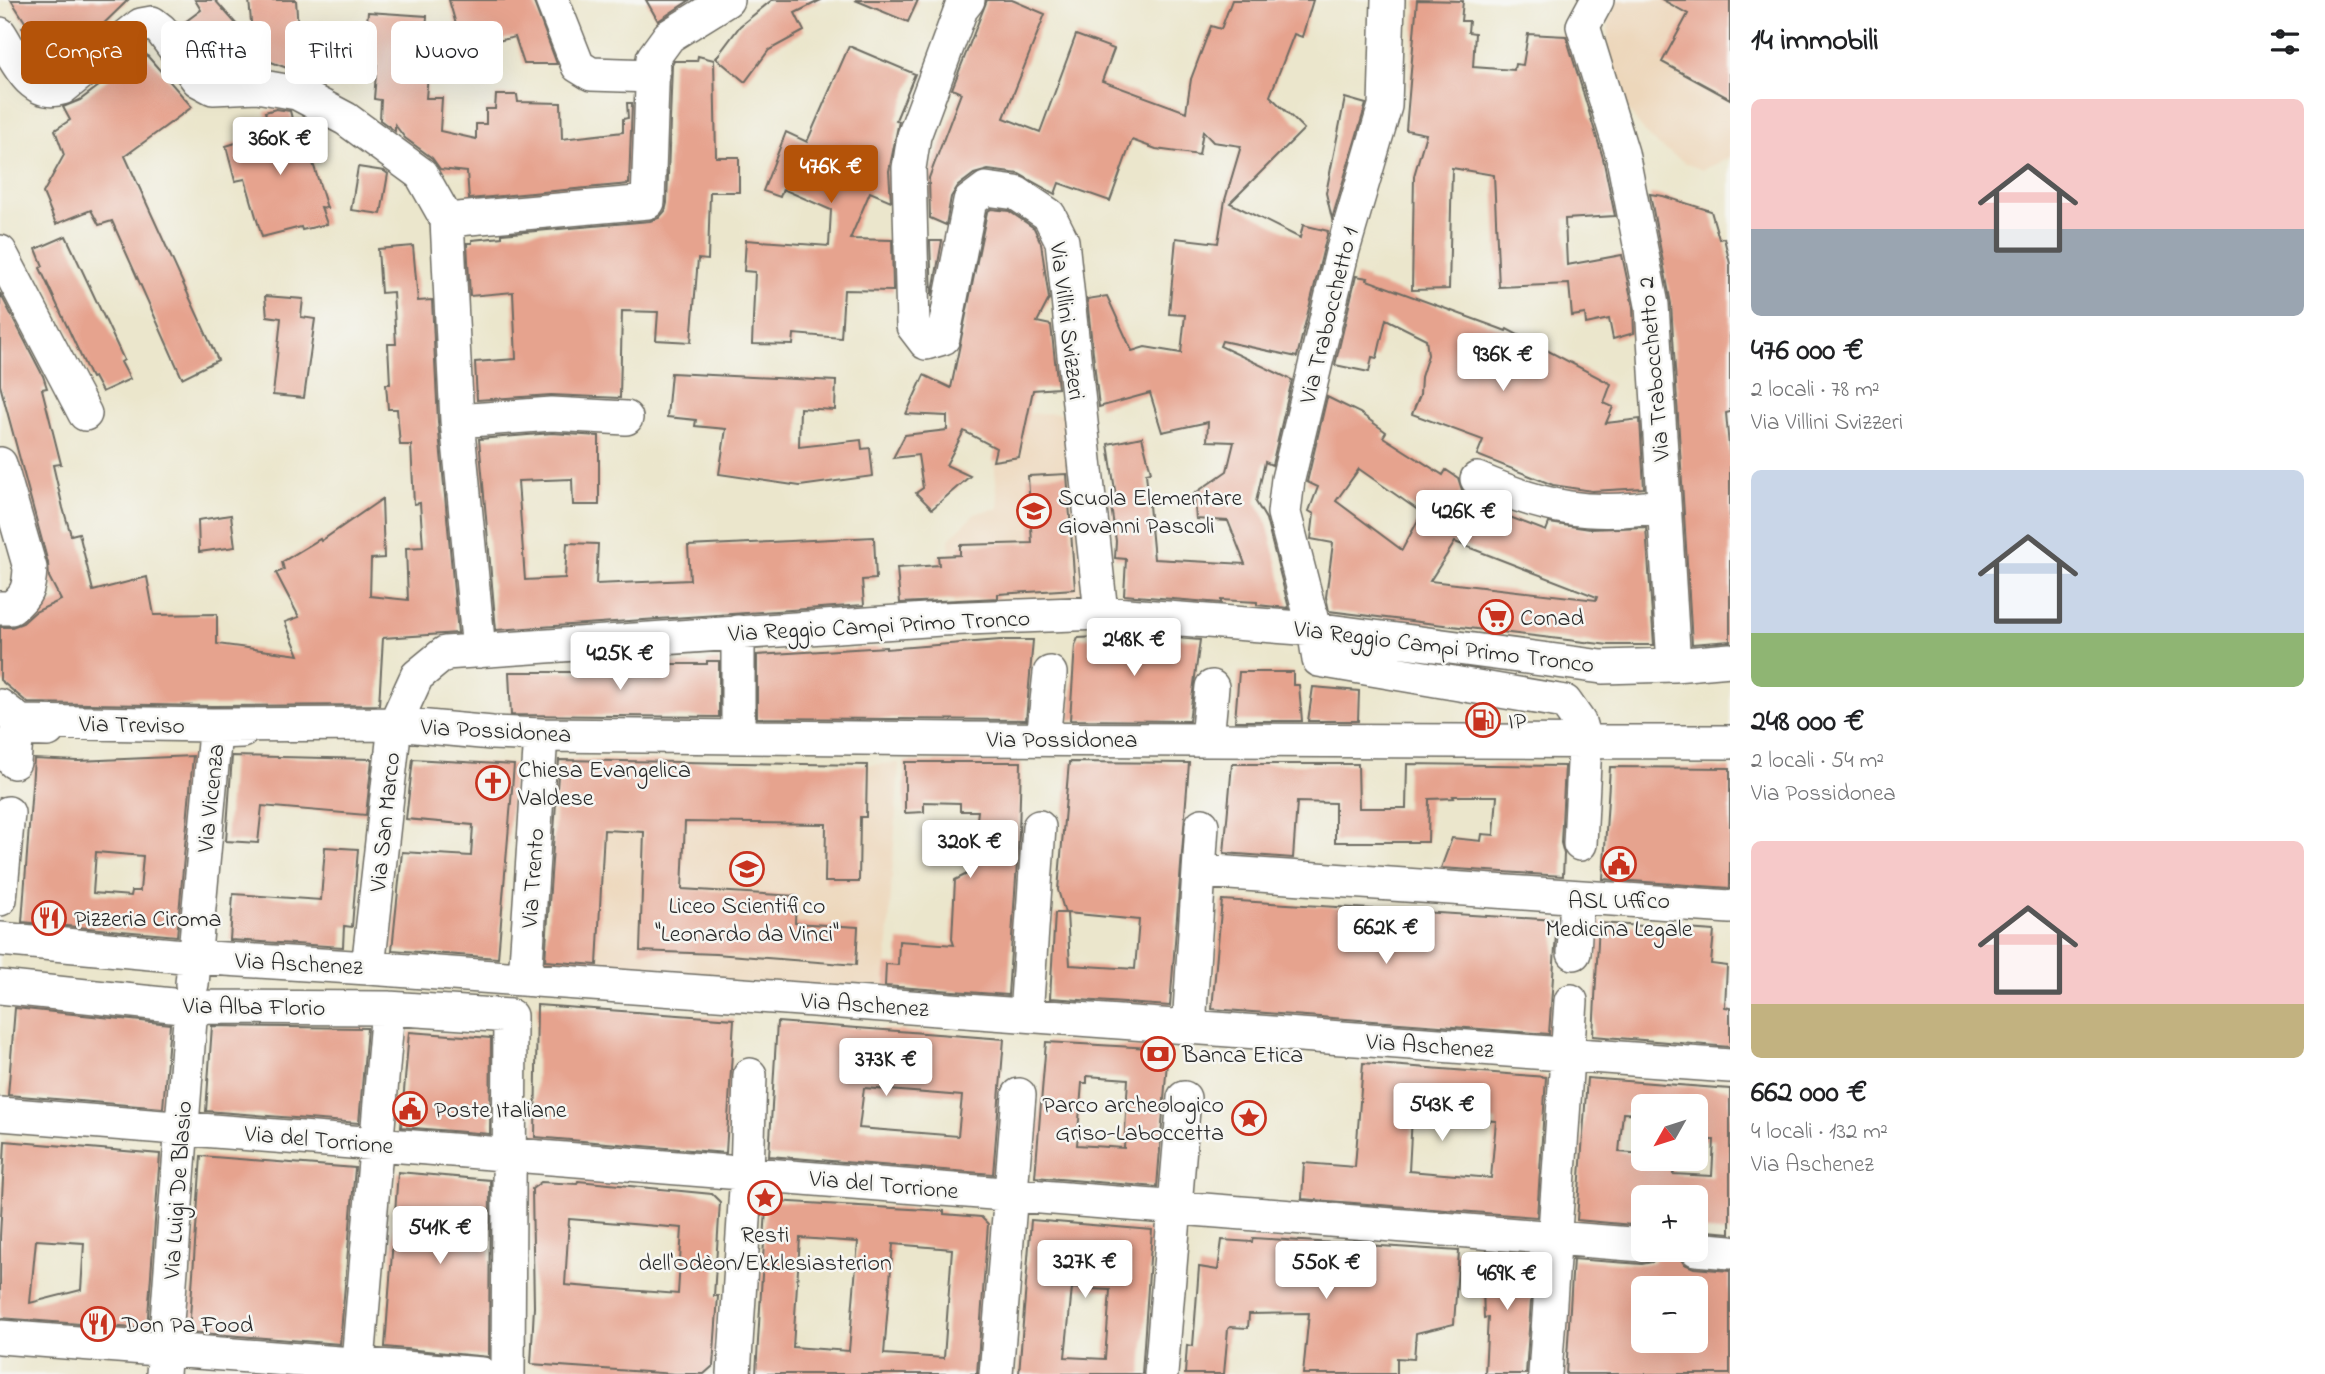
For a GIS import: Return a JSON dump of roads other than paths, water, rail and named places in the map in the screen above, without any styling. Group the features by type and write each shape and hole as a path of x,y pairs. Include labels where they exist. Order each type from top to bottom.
{"street":[{"path":"552,0 578,66 591,74 653,76"},
{"path":"447,220 648,202 653,58 669,36 727,0"},
{"name":"Via Villini Svizzeri","path":"968,0 961,9 914,136 909,168 913,326 926,343 943,338 970,201 986,189 1016,192 1049,215 1062,241 1101,613"},
{"name":"Via Trabocchetto 1","path":"1388,0 1385,106 1342,253 1288,479 1284,513 1314,629 1319,660 1565,702 1579,722 1585,743"},
{"name":"Via Trabocchetto 2","path":"1597,0 1583,26 1622,153 1652,305 1674,665"},
{"path":"0,34 31,82 38,88 54,90 62,88 141,25 152,23 161,30 198,80 213,88 257,86 297,93 346,119 421,174 447,220 457,421 479,651"},
{"path":"0,252 85,414"},
{"path":"457,421 552,414 626,418"},
{"path":"0,464 30,568 24,597 11,608 0,608"},
{"path":"1477,479 1516,496 1553,507 1592,512 1636,510 1664,505"},
{"name":"Via Reggio Campi Primo Tronco","path":"445,653 941,619 1101,613 1314,629 1602,667 1730,660"},
{"path":"738,632 738,735"},
{"name":"Via San Marco","path":"368,968 395,724 417,676 445,653"},
{"path":"1043,739 1050,673"},
{"path":"1207,739 1213,687"},
{"name":"Via Treviso","path":"0,706 21,722 395,724"},
{"name":"Via Possidonea","path":"395,724 541,735 1730,742"},
{"name":"Via Vicenza","path":"192,983 215,732 395,724"},
{"path":"14,762 17,729 215,732"},
{"name":"Via Trento","path":"525,979 541,735"},
{"path":"1580,844 1585,743"},
{"path":"0,899 8,813"},
{"path":"1189,1027 1202,825"},
{"path":"1026,1015 1039,827"},
{"path":"1200,871 1730,907"},
{"path":"1574,953 1577,897"},
{"name":"Via Aschenez","path":"0,939 192,983 368,968 1730,1066"},
{"path":"0,969 379,998 388,1008 509,1016 508,1374"},
{"name":"Via Alba Florio","path":"0,987 192,983"},
{"name":"Via Luigi De Blasio","path":"164,1362 192,983"},
{"path":"1545,1374 1572,1001"},
{"path":"357,1370 388,1008"},
{"path":"734,1374 747,1173 750,1075"},
{"path":"996,1374 1019,1094"},
{"path":"1161,1374 1184,1098"},
{"name":"Via del Torrione","path":"0,1114 1631,1244"},
{"path":"1708,1250 1730,1252"},
{"path":"0,1337 164,1362 482,1374"}],"place":[{"name":"Scuola Elementare Giovanni Pascoli","path":"1034,511"},
{"name":"Conad","path":"1496,617"},
{"name":"IP","path":"1483,720"},
{"name":"Chiesa Evangelica Valdese","path":"493,783"},
{"name":"ASL Uffico Medicina Legale","path":"1619,864"},
{"name":"Liceo Scientifico \"Leonardo da Vinci\"","path":"747,869"},
{"name":"Pizzeria Ciroma","path":"49,918"},
{"name":"Banca Etica","path":"1158,1054"},
{"name":"Poste Italiane","path":"410,1109"},
{"name":"Parco archeologico Griso-Laboccetta","path":"1249,1118"},
{"name":"Resti dell'Odèon/Ekklesiasterion","path":"765,1198"},
{"name":"Don Pa Food","path":"98,1324"}]}
